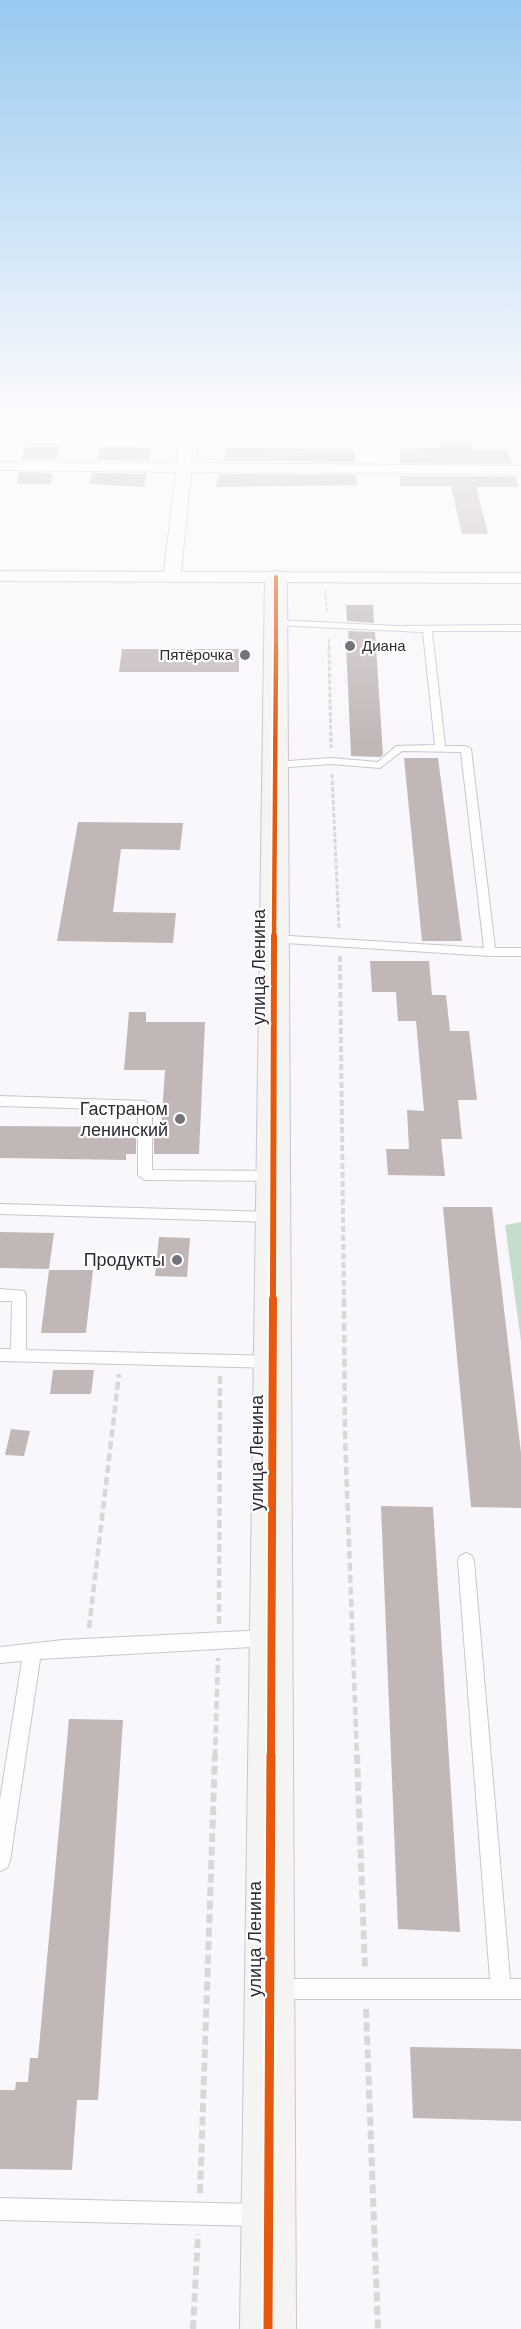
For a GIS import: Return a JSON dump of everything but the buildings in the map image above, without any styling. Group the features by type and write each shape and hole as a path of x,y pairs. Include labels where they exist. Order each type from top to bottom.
{"street":[{"path":"172,577 178,526"},
{"path":"0,576 521,578"},
{"name":"улица Ленина","path":"268,2329 276,577"}],"lane":[{"path":"276,623 396,629 521,628"},
{"path":"427,629 440,749"},
{"path":"275,765 331,761 380,765 400,748 466,749 490,952"},
{"path":"274,939 520,952"},
{"path":"0,1101 145,1106 146,1175 273,1176"},
{"path":"0,1209 273,1217"},
{"path":"0,1295 19,1295 18,1356"},
{"path":"0,1355 272,1362"},
{"path":"269,1989 511,1988 466,1561"},
{"path":"0,1655 87,1647 271,1638"},
{"path":"0,1861 32,1652"},
{"path":"0,2209 268,2216"}],"path":[{"path":"324,578 329,624 331,761 340,943 345,1437 378,2329"},
{"path":"87,1647 121,1358"},
{"path":"193,2329 200,2214 219,1640 220,1361"}],"green space":[{"path":"521,1222 521,1341 505,1225"}],"cycle path":[{"path":"268,2329 276,577"}],"place":[{"name":"Диана","path":"350,646"},
{"name":"Пятёрочка","path":"245,655"},
{"name":"Гастраном ленинский","path":"180,1119"},
{"name":"Продукты","path":"177,1260"}]}
